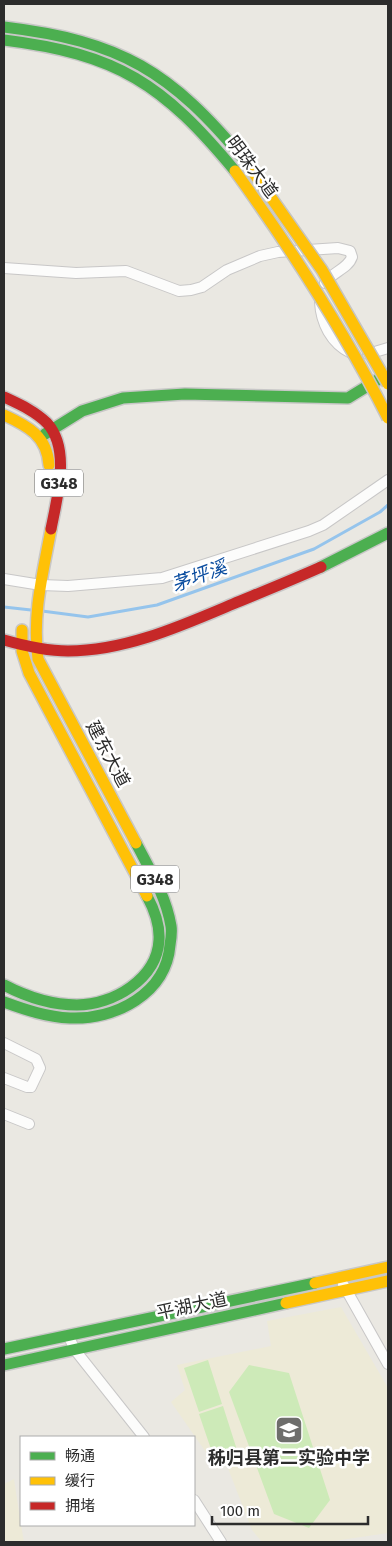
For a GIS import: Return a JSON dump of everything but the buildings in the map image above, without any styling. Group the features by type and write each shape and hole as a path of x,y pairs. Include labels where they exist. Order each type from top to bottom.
{"main road":[{"name":"明珠大道","path":"4,27 45,31 101,45 137,61 169,82 198,107 246,162 317,262 358,329 388,384"},
{"name":"明珠大道","path":"4,40 88,54 148,83 172,102 216,147 235,171 325,300 364,368 388,418"},
{"path":"4,415 27,425 41,436 82,411 124,398 185,394 348,398 388,373"},
{"name":"建东大道","path":"4,397 36,413 52,429 59,448 61,468 34,631 35,650 42,668 160,890 172,923 173,942 170,960 163,974 152,988 139,999 109,1014 78,1019 62,1019 30,1014 4,1002"},
{"name":"G348","path":"41,436 48,450 48,476"},
{"path":"4,640 35,650 84,650 120,644 155,635 340,560 388,533"},
{"path":"28,593 38,534"},
{"name":"建东大道","path":"4,985 21,995 48,1003 76,1005 104,1001 117,996 141,979 156,954 159,940 158,925 148,897 29,673 22,646 23,624"},
{"name":"平湖大道","path":"4,1349 388,1267"},
{"name":"平湖大道","path":"4,1365 388,1282"}],"street":[{"path":"4,268 76,273 126,271 166,287 178,290 191,290 202,287 227,270 260,256 278,252 346,249 352,254 351,260 328,278 321,292 320,308 324,322 337,343 351,353 368,354 388,348"},
{"path":"4,579 28,593 68,586 150,579 174,575 323,525 388,480"},
{"path":"4,1043 36,1059 40,1068 31,1087 27,1088 4,1078"},
{"path":"4,1114 30,1124"},
{"path":"340,1277 346,1291 388,1364"},
{"path":"68,1335 74,1350 143,1436"},
{"path":"195,1502 221,1542"}],"shaded area":[{"name":"秭归县第二实验中学","path":"341,1307 388,1388 388,1533 327,1542 262,1542 252,1530 224,1458 212,1461 171,1402 185,1390 177,1365 271,1346 267,1321"},
{"path":"14,1479 24,1542 4,1542 4,1484"}],"green space":[{"path":"208,1360 222,1404 199,1412 184,1368"},
{"path":"249,1365 289,1373 330,1500 309,1528 274,1514 229,1392"},
{"path":"223,1406 237,1450 214,1458 199,1414"}],"waterway":[{"name":"茅坪溪","path":"42,611 88,617 157,605 314,549 380,512 388,505"},
{"name":"茅坪溪","path":"4,607 31,610"}],"traffic: fast":[{"path":"4,27 81,41 112,52 141,66 167,83 193,104 246,162"},
{"path":"4,40 44,46 78,54 108,65 135,78 160,95 185,116 235,171"},
{"path":"45,434 82,411 123,398 185,394 348,398 379,379"},
{"path":"321,567 388,533"},
{"path":"4,1002 53,1016 87,1017 120,1009 135,1001 159,977 166,962 171,940 169,915 152,873 136,843"},
{"path":"4,985 39,1000 77,1005 105,1000 131,987 142,978 150,967 156,954 159,940 159,928 147,896"},
{"path":"4,1349 315,1283"},
{"path":"4,1365 286,1303"}],"traffic: slow":[{"path":"246,162 322,270 388,384"},
{"path":"235,171 277,231 335,322 388,418"},
{"path":"4,415 21,423 35,433 44,447 49,465"},
{"path":"51,529 37,610 38,659 136,843"},
{"path":"22,630 22,651 29,673 147,896"},
{"path":"315,1283 388,1267"},
{"path":"286,1303 388,1281"}],"traffic: jam":[{"path":"4,397 27,408 47,423 59,446 59,489 51,529"},
{"path":"4,640 52,650 89,650 111,647 173,629 321,567"}],"place":[{"name":"秭归县第二实验中学","path":"289,1430"}]}
